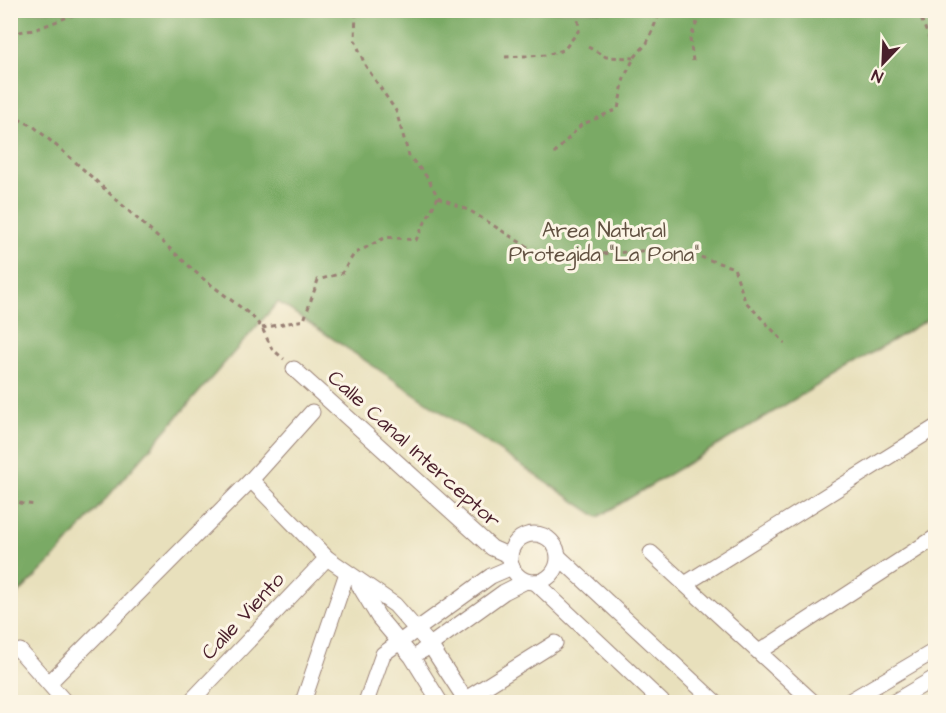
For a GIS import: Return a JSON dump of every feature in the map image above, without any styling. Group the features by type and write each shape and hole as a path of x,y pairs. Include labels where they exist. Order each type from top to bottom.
{"street":[{"name":"Calle Canal Interceptor","path":"294,369 492,548 511,561"},
{"path":"49,683 251,480 312,412"},
{"path":"685,584 936,427"},
{"path":"251,480 327,558 395,605 430,645 464,702 555,643"},
{"path":"366,702 383,654 511,561 516,541 531,533 539,534 553,542 559,557 715,702"},
{"path":"759,652 936,537"},
{"path":"651,553 813,702"},
{"path":"412,657 504,592 530,581 549,577 554,572 559,557"},
{"name":"Calle Viento","path":"190,702 327,558"},
{"path":"511,561 519,577 530,581 662,702"},
{"path":"351,576 379,618 412,657 440,702"},
{"path":"303,702 351,576"},
{"path":"848,702 936,650"},
{"path":"20,651 65,702"},
{"path":"894,702 936,677"}],"path":[{"path":"10,33 34,30 86,10"},
{"path":"356,10 355,40 365,65 396,111 409,156 427,177 438,197 472,212 537,253 588,255 640,250 682,251 734,268 745,301 785,343"},
{"path":"505,57 545,55 564,50 579,30 578,10"},
{"path":"655,10 658,17"},
{"path":"554,154 580,124 618,109 624,78 634,58 647,43 658,17 665,10"},
{"path":"693,61 690,39 702,10"},
{"path":"921,10 922,21 936,55"},
{"path":"588,47 606,57 634,58"},
{"path":"10,115 33,126 201,277 252,316 262,328 272,349 294,369"},
{"path":"262,328 304,320 318,280 342,273 354,254 386,237 416,240 438,197"},
{"path":"10,502 36,505"}],"green space":[{"name":"Area Natural Protegida \"La Pona\"","path":"10,11 935,11 935,315 598,517 278,302 56,556 16,596 11,598"}]}
